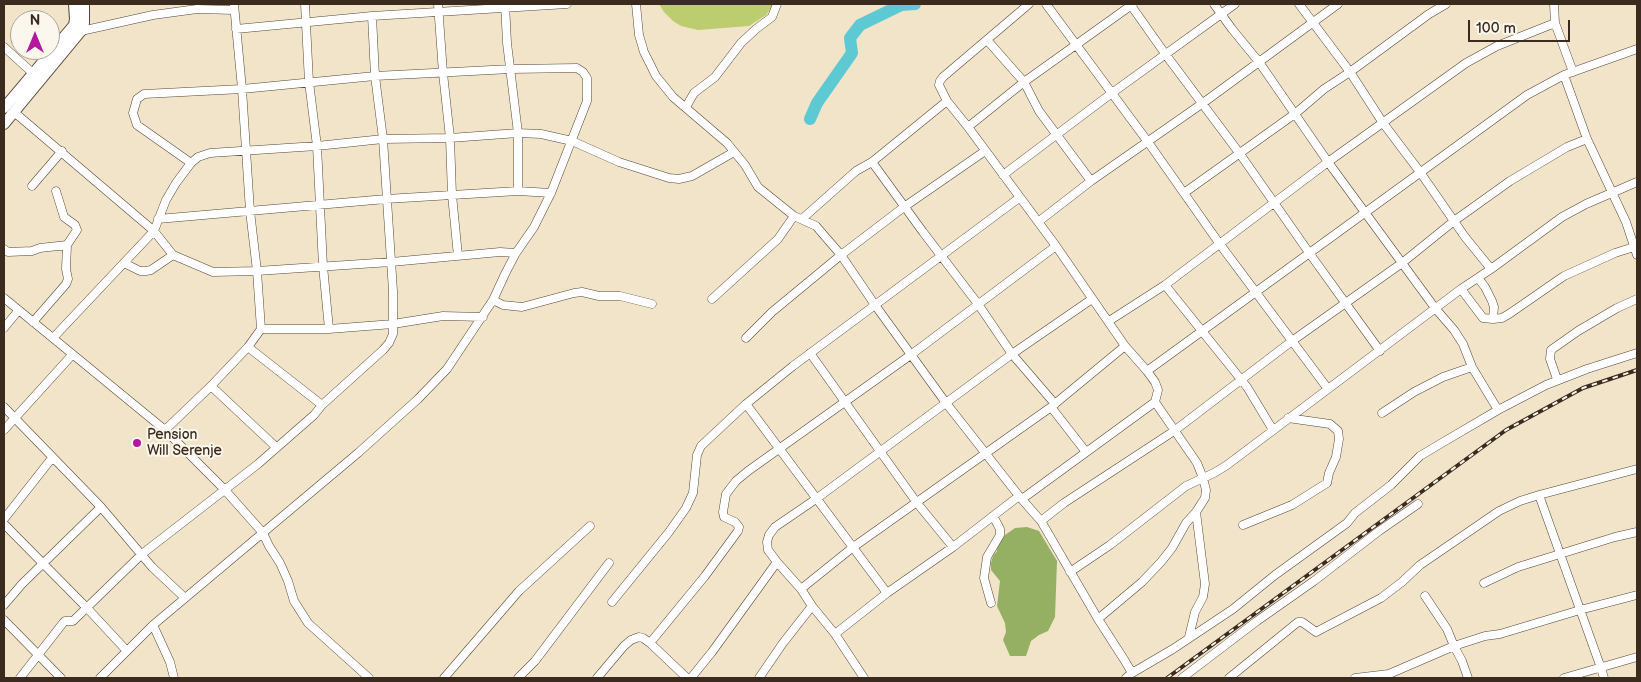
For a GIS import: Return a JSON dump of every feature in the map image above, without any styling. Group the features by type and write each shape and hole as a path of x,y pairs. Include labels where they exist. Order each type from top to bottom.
{"street":[{"path":"4,124 74,25 74,4"},
{"path":"4,108 81,31 84,23 84,4"},
{"path":"305,4 309,82 317,146 323,266 329,328"},
{"path":"438,4 458,256"},
{"path":"236,29 372,16 505,6 567,4"},
{"path":"636,4 639,35 644,52 656,76 673,97 727,143 745,165 758,187 794,216 816,226 841,255 946,402 1041,521 1129,676 1233,609 1275,575 1347,523 1355,513 1391,484 1420,456 1498,410 1558,380 1637,353"},
{"path":"686,107 694,93 715,77 741,43 772,17 777,4"},
{"path":"835,634 886,593 1155,402 1158,390 1155,382 1126,346 1056,246 947,101 939,85 940,81 1029,4"},
{"path":"1046,4 1148,142 1219,243 1328,389"},
{"path":"968,127 1024,82 1131,4 1380,351"},
{"path":"1214,4 1259,62 1328,162 1435,308 1454,330 1463,344 1472,367 1498,410"},
{"path":"1003,175 1235,4"},
{"path":"1299,4 1350,72 1383,123 1454,221 1491,269"},
{"path":"1038,222 1091,181 1203,103 1338,4"},
{"path":"1184,193 1296,113 1324,89 1429,14 1446,4"},
{"path":"1556,4 1556,23 1573,72"},
{"path":"505,6 507,43 518,133 518,191"},
{"path":"81,31 153,15 197,9 234,7 242,89 250,210 258,271 261,329 248,348 212,386 165,430"},
{"path":"20,678 65,621 73,621 142,554 258,464 314,415 322,405 383,350 393,334 391,262 383,139 375,76 372,16"},
{"path":"1108,321 1165,284 1328,162 1466,63 1497,46 1556,23"},
{"path":"987,40 1024,82 1039,111 1091,181"},
{"path":"4,48 36,77"},
{"path":"1147,371 1528,95 1564,75 1637,49"},
{"path":"100,678 153,625 358,453 418,399 447,369 483,317 516,253 534,227 551,194 587,101 587,78 577,68 511,68 375,76 242,89 144,94 137,99 134,113 137,125 191,163"},
{"path":"1461,288 1483,318 1493,319 1509,314 1564,276 1615,253 1636,251 1626,222 1587,139 1564,75"},
{"path":"802,219 856,171 872,162 947,101"},
{"path":"14,112 154,230 173,255 213,272 258,271 391,262 500,252 516,253"},
{"path":"53,338 154,230 176,183 191,163 198,157 210,153 317,146 383,139 450,138 518,133 541,134 572,141 619,162 679,180 692,176 734,152"},
{"path":"1041,521 1064,502 1174,431 1292,341 1402,263 1454,221 1510,181 1567,147 1587,139"},
{"path":"746,338 772,312 841,255 904,207 985,151"},
{"path":"32,186 62,152"},
{"path":"872,162 1086,452"},
{"path":"1070,572 1110,545 1186,486 1227,465 1461,288 1491,269 1562,217 1586,204 1637,182"},
{"path":"33,322 66,284 68,279 66,269 67,245 76,230 75,225 64,217 56,191"},
{"path":"158,219 386,199 518,191 551,194"},
{"path":"612,602 686,508 693,493 697,455 701,446 746,404 810,353 1019,198"},
{"path":"712,299 778,239 794,216"},
{"path":"4,249 8,252 32,252 40,248 67,245"},
{"path":"650,643 705,576 738,531 739,527 735,522 724,517 722,512 726,494 736,481 912,354 1056,246"},
{"path":"124,262 140,271 146,271 151,270 173,255"},
{"path":"1478,278 1492,301 1494,307 1493,319"},
{"path":"1165,284 1241,380 1273,430"},
{"path":"493,300 502,305 522,307 582,292 599,296 620,296 652,304"},
{"path":"4,298 165,430 224,489 263,533 284,572 294,601 308,623 369,678"},
{"path":"864,678 835,634 768,550 767,542 769,535 775,527 816,499 946,402 1092,299"},
{"path":"1558,380 1550,359 1551,350 1578,331 1617,308 1637,299"},
{"path":"4,328 18,311"},
{"path":"261,329 329,328 393,324 443,316 483,317"},
{"path":"801,589 852,548 1053,405 1126,346"},
{"path":"248,348 322,405"},
{"path":"810,353 846,402 879,452 953,547"},
{"path":"4,430 72,355"},
{"path":"1382,413 1414,392 1443,377 1472,367"},
{"path":"212,386 276,447"},
{"path":"1098,619 1142,582 1161,562 1205,498 1204,478 1197,463 1155,402"},
{"path":"746,404 886,593"},
{"path":"4,407 101,507 152,567 185,598"},
{"path":"1243,525 1292,505 1327,483 1329,473 1336,458 1339,439 1338,431 1330,424 1288,418"},
{"path":"4,519 52,458"},
{"path":"1229,678 1298,622 1302,622 1316,632 1381,598 1420,565 1499,511 1539,495 1637,469"},
{"path":"1539,495 1604,678"},
{"path":"1182,678 1257,621 1314,581 1379,530 1418,504"},
{"path":"4,605 101,507"},
{"path":"1188,637 1195,612 1203,597 1205,584 1196,512"},
{"path":"991,602 984,578 987,557 1000,535 1000,529 993,516"},
{"path":"4,524 127,651"},
{"path":"444,678 519,591 590,526"},
{"path":"1484,583 1518,567 1637,532"},
{"path":"597,678 631,640 638,637 650,643 689,678 712,652 777,562"},
{"path":"518,678 535,661 608,563"},
{"path":"1355,678 1389,674 1454,646 1637,595"},
{"path":"1425,596 1447,629 1468,678"},
{"path":"759,678 812,606"},
{"path":"4,620 61,678"},
{"path":"153,625 170,662 174,678"},
{"path":"1564,678 1637,657"}],"green space":[{"path":"659,4 774,4 766,15 749,26 698,30 681,26 673,21"},
{"path":"1027,527 1039,531 1057,561 1055,617 1048,631 1031,641 1026,656 1010,656 1003,640 1006,632 1005,623 997,606 1000,581 991,570 991,563 997,551 996,546 1005,535 1015,528"}],"waterway":[{"path":"810,119 817,103 852,53 850,38 860,25 901,5 915,4"}],"railway":[{"path":"1167,678 1506,430 1583,388 1637,370"}],"place":[{"name":"Pension Will Serenje","path":"137,443"}]}
